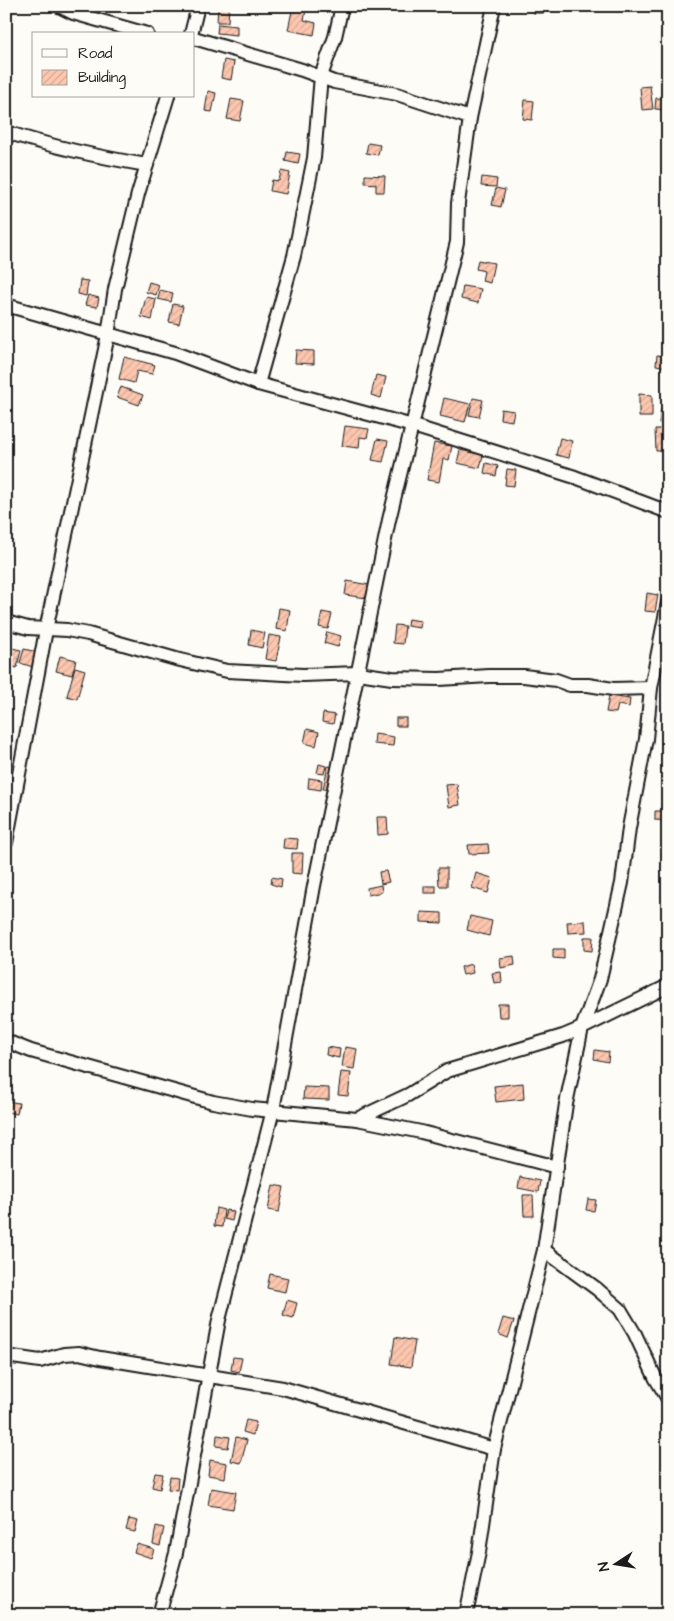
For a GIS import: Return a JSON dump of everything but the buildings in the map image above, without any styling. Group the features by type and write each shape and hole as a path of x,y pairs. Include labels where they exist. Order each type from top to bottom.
{"street":[{"path":"59,6 73,13 140,32"},
{"path":"191,32 198,6"},
{"path":"258,384 294,256 314,158 321,76 335,37 342,6"},
{"path":"160,1615 176,1553 219,1320 273,1110 314,886 389,520 458,242 458,203 470,118 494,6"},
{"path":"195,38 321,76 334,82 397,94 470,118"},
{"path":"6,843 46,630 116,289 138,194 167,98"},
{"path":"6,132 87,155 147,165"},
{"path":"6,305 108,335 175,352 258,384 413,426 575,477 668,512"},
{"path":"466,1615 479,1552 494,1450 544,1250 566,1104 582,1028 600,979 622,882 629,828 646,739 651,688 668,602"},
{"path":"6,622 28,628 67,630 88,634 183,661 227,671 303,675 358,673 392,678 439,679 524,676 556,680 570,685 588,685 613,689 651,688"},
{"path":"357,1119 387,1106 447,1071 582,1028 668,986"},
{"path":"6,1041 31,1051 213,1102 252,1109 357,1119 421,1132 557,1166"},
{"path":"544,1250 598,1289 620,1309 636,1334 656,1379 668,1399"},
{"path":"6,1356 40,1361 64,1354 85,1353 100,1358 283,1388 494,1450"}]}
